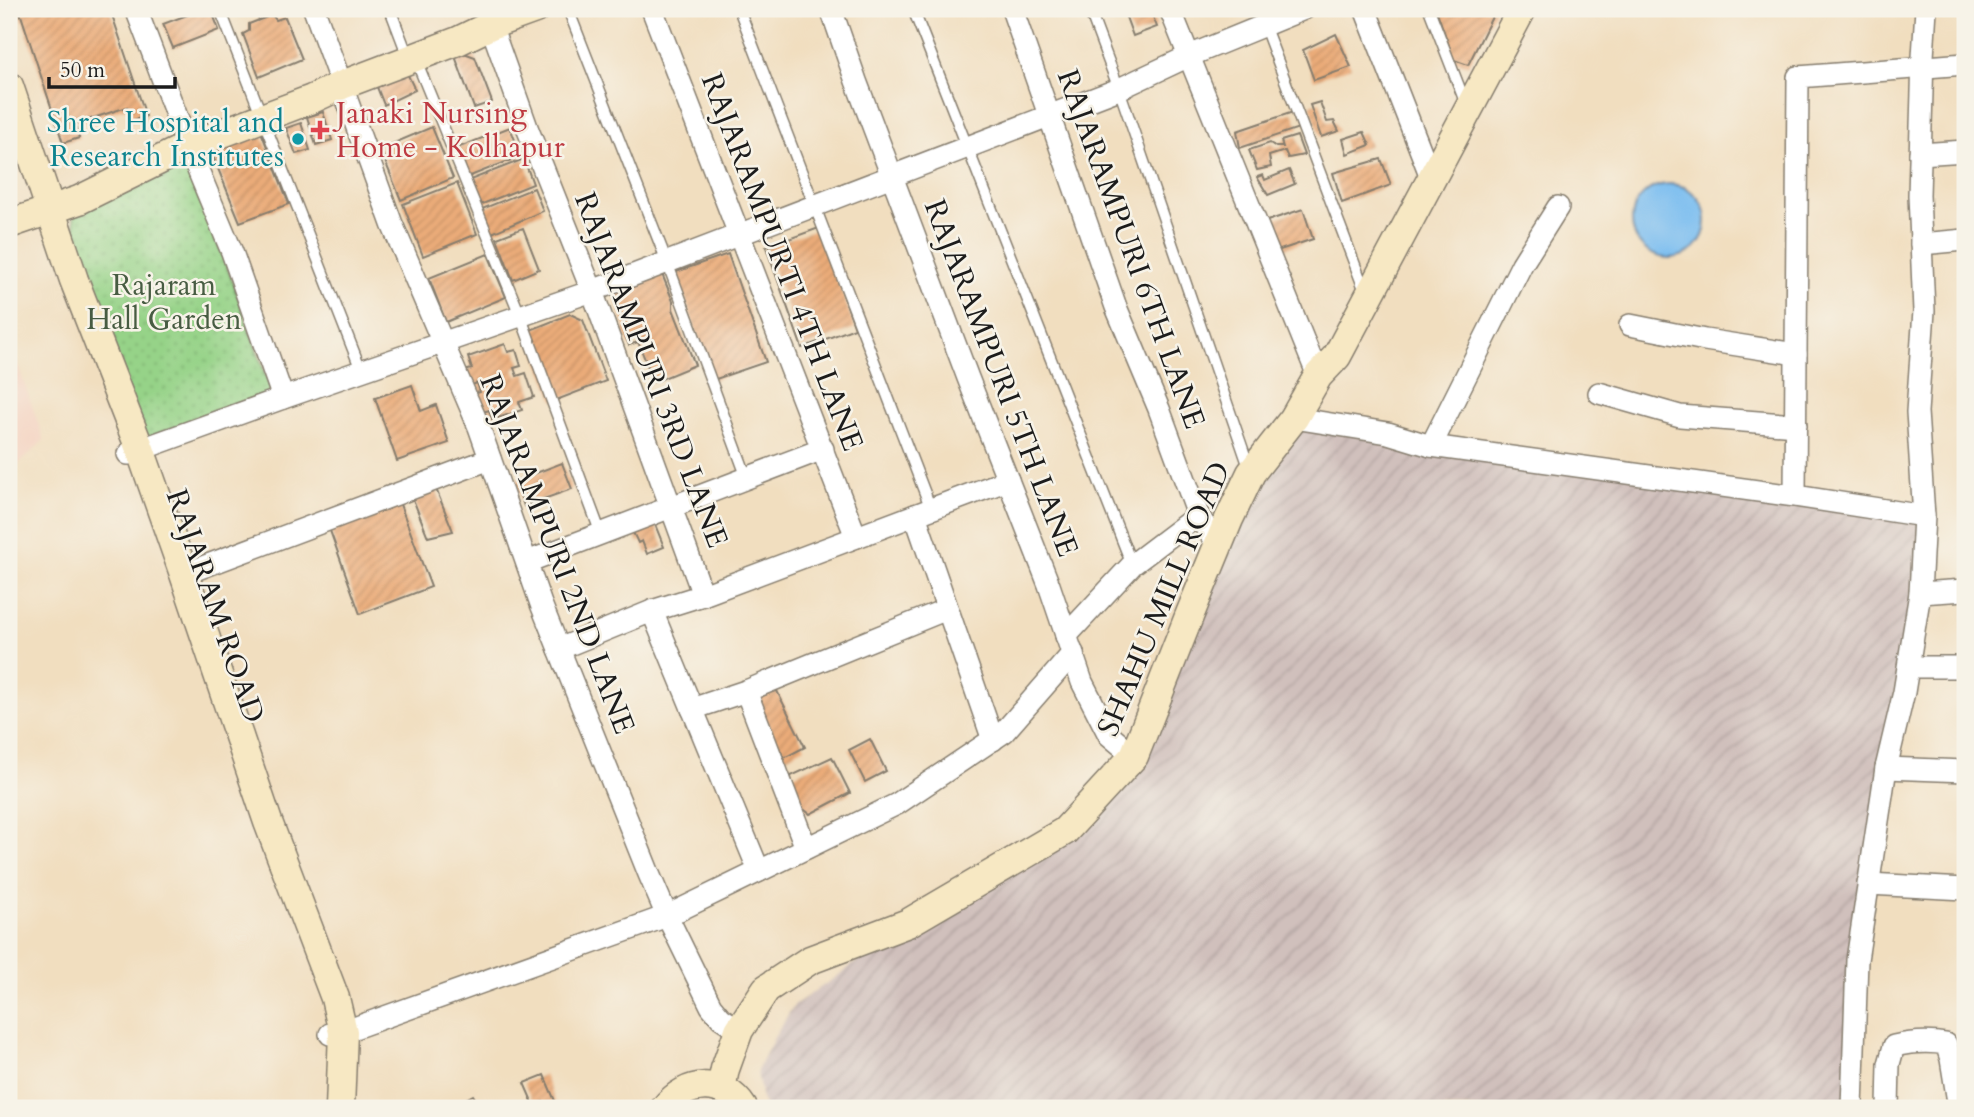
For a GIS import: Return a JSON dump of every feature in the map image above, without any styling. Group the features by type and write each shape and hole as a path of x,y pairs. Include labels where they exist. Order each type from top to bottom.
{"main road":[{"path":"9,224 79,200 188,146 458,40 488,17 535,9"},
{"name":"SHAHU MILL ROAD","path":"721,1090 725,1069 739,1030 766,989 810,960 908,923 1065,831 1134,757 1251,472 1294,418 1318,376 1337,356 1522,9"},
{"path":"9,86 43,213"},
{"path":"9,131 74,280 134,452 184,574 268,821 335,998 341,1108"},
{"name":"RAJARAM ROAD","path":"134,452 247,809 336,1033 327,1108"},
{"path":"665,1108 674,1097 687,1089 702,1086 730,1094 743,1108"}],"street":[{"path":"136,9 232,252 283,398"},
{"path":"314,9 342,85"},
{"name":"RAJARAMPURTI 4TH LANE","path":"652,9 856,537"},
{"name":"RAJARAMPURI 5TH LANE","path":"831,9 968,379 1049,585 1083,682 1109,735 1134,757"},
{"name":"RAJARAMPURI 6TH LANE","path":"1012,9 1116,307 1159,409 1198,515 1218,547"},
{"path":"1170,9 1318,376"},
{"path":"134,452 592,291 1119,89 1189,56 1261,17 1304,9"},
{"path":"1365,9 1431,177"},
{"path":"1852,1108 1857,960 1886,768 1909,667 1920,593 1924,516 1917,412 1924,312 1919,195 1926,9"},
{"name":"RAJARAMPURI 3RD LANE","path":"488,17 704,595"},
{"path":"1795,496 1798,78 1965,64"},
{"name":"RAJARAMPURI 2ND LANE","path":"342,85 392,224 479,427 559,649 667,916 710,1006 721,1018 739,1030"},
{"path":"1920,154 1965,151"},
{"path":"1431,446 1522,264 1558,207"},
{"path":"1921,244 1965,240"},
{"path":"1630,325 1796,354"},
{"path":"1599,393 1681,416 1796,425"},
{"path":"1294,418 1388,433 1431,446 1924,516"},
{"path":"527,562 823,449"},
{"path":"184,574 490,460"},
{"path":"559,649 652,611 704,595 1008,480"},
{"path":"923,512 947,608 993,740"},
{"path":"336,1033 667,916 897,804 1004,732 1132,565 1198,515"},
{"path":"1920,593 1965,590"},
{"path":"691,709 746,691 947,608"},
{"path":"652,611 759,871"},
{"path":"1909,667 1965,667"},
{"path":"746,691 806,848"},
{"path":"1886,768 1965,771"},
{"path":"1868,884 1965,889"},
{"path":"1888,1108 1889,1063 1894,1046 1913,1042 1946,1044 1959,1108"}],"lane":[{"path":"220,9 361,370"},
{"path":"390,9 520,315 601,534"},
{"path":"568,9 667,262 747,478"},
{"path":"739,9 815,206 923,512"},
{"path":"913,9 1132,565"},
{"path":"1089,9 1251,472"},
{"path":"1429,9 1468,109"},
{"path":"1261,17 1368,298"}],"shaded area":[{"path":"9,340 44,440 9,473"},
{"path":"1294,418 1924,516 1876,834 1854,1108 765,1108 757,1071 794,1005 908,923 1065,831 1129,762 1166,675"}],"green space":[{"name":"Rajaram Hall Garden","path":"183,158 228,269 272,393 140,440 70,242 75,229 73,207"}],"water":[{"path":"1662,184 1676,184 1690,190 1700,200 1706,221 1704,235 1690,252 1676,258 1662,258 1648,252 1638,242 1632,228 1632,214 1638,200 1648,190"}],"building":[{"path":"19,9 110,9 146,116 131,121 127,107 75,124 79,138 63,143"},
{"path":"203,9 211,9 219,30 173,48 163,24"},
{"path":"1123,9 1150,9 1157,27 1133,36"},
{"path":"1436,9 1496,9 1468,65 1454,60"},
{"path":"272,15 276,20 285,17 302,59 259,77 243,34 249,31 249,24"},
{"path":"1336,34 1351,67 1314,80 1303,50"},
{"path":"464,53 475,57 492,102 474,108 455,56"},
{"path":"407,73 415,90 384,105 377,87"},
{"path":"1320,102 1327,122 1334,121 1339,131 1321,137 1310,105"},
{"path":"323,112 332,140 316,145 307,117"},
{"path":"1293,112 1299,128 1240,148 1237,131"},
{"name":"Shree Hospital and Research Institutes","path":"301,123 310,150 296,154 286,128"},
{"path":"258,124 289,204 240,222 207,142"},
{"path":"432,127 453,178 401,200 380,149"},
{"path":"510,127 521,156 468,177 457,148"},
{"path":"1364,132 1370,145 1347,154 1343,139"},
{"path":"1297,136 1304,155 1288,158 1285,151 1269,156 1271,167 1257,170 1249,150 1270,143 1283,147 1281,141"},
{"path":"524,159 533,184 480,205 470,180"},
{"path":"1381,159 1391,185 1342,203 1333,173"},
{"path":"1289,170 1295,184 1268,195 1257,177 1263,175 1265,180"},
{"path":"457,183 477,234 423,256 403,204"},
{"path":"534,188 543,211 492,233 482,209"},
{"path":"1303,209 1313,239 1274,252 1264,222"},
{"path":"523,228 539,269 513,280 497,238"},
{"path":"819,228 855,328 802,348 766,247"},
{"path":"488,254 506,297 446,322 429,278"},
{"path":"728,254 766,362 713,380 676,272"},
{"path":"662,274 695,365 654,382 638,342 629,345 613,294"},
{"path":"570,314 583,320 606,381 554,401 528,331"},
{"path":"505,344 508,352 516,350 521,366 514,368 517,376 526,373 534,397 519,402 522,410 492,420 489,410 480,413 473,394 480,392 477,383 470,386 464,371 472,369 468,357"},
{"path":"412,385 421,411 436,405 449,443 397,461 375,398"},
{"path":"562,463 572,489 524,506 515,481"},
{"path":"436,489 453,531 428,537 411,494"},
{"path":"398,499 431,587 360,614 328,525"},
{"path":"652,517 664,547 647,554 642,541 638,543 630,526"},
{"path":"773,683 805,747 784,758 752,693"},
{"path":"870,739 886,771 865,782 849,750"},
{"path":"832,757 850,793 810,814 801,807 792,786 791,776"},
{"path":"544,1075 558,1108 546,1108 543,1102 534,1106 524,1083"},
{"path":"473,1095 481,1108 450,1108"}],"place":[{"name":"Janaki Nursing Home - Kolhapur","path":"320,130"},
{"name":"Shree Hospital and Research Institutes","path":"298,139"}]}
